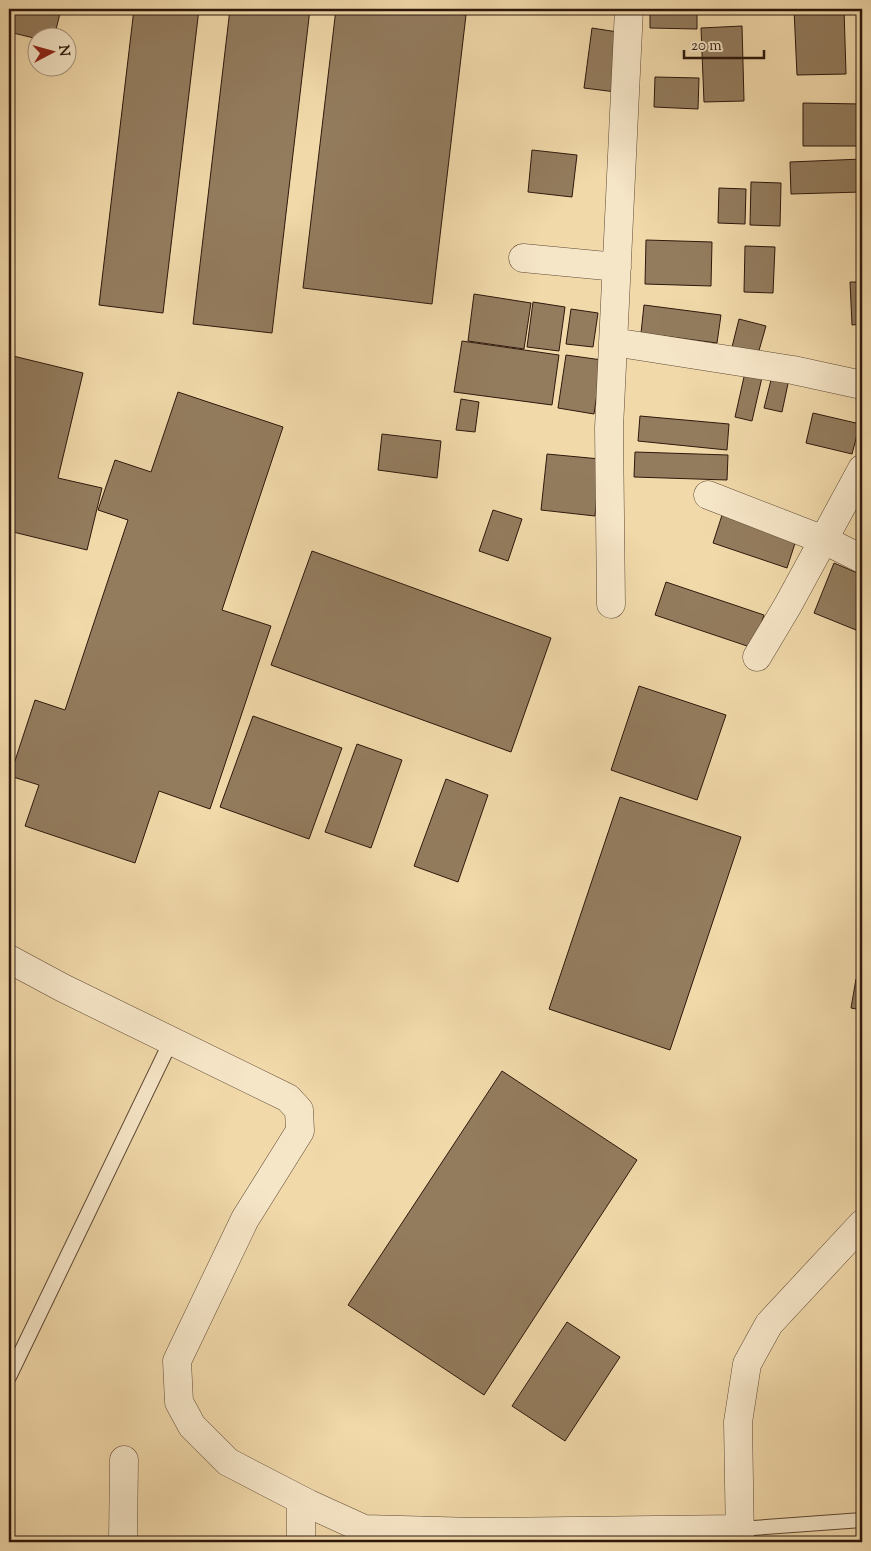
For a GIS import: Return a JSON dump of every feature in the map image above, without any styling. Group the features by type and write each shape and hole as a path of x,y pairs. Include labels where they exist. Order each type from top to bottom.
{"street":[{"path":"611,604 609,428 629,9"},
{"path":"523,258 617,267"},
{"path":"613,342 793,370 862,385"},
{"path":"756,657 788,605 862,469"},
{"path":"708,494 824,540 862,559"},
{"path":"9,959 63,988 288,1098 299,1110 300,1131 245,1218 177,1361 179,1402 192,1426 228,1462 301,1500 364,1528 476,1532 740,1536 738,1422 747,1364 768,1324 862,1224"},
{"path":"123,1542 124,1460"},
{"path":"301,1500 301,1542"}],"lane":[{"path":"9,1377 171,1041"},
{"path":"740,1536 862,1520"}],"building":[{"path":"9,9 61,9 56,28 28,28 28,37 9,32"},
{"path":"134,9 199,9 163,313 99,305"},
{"path":"230,9 310,9 272,333 193,324"},
{"path":"336,9 412,9 466,15 432,304 303,288"},
{"path":"650,9 697,9 697,29 650,28"},
{"path":"794,9 844,9 846,74 797,75"},
{"path":"742,26 744,101 704,102 701,28"},
{"path":"592,28 624,33 616,92 584,88"},
{"path":"655,77 699,78 698,109 654,107"},
{"path":"803,103 862,104 862,146 803,146"},
{"path":"532,150 577,155 572,197 528,192"},
{"path":"862,159 862,192 791,194 790,162"},
{"path":"751,182 781,183 780,226 750,225"},
{"path":"719,188 746,189 745,224 718,223"},
{"path":"646,240 712,242 711,286 645,284"},
{"path":"745,246 775,247 773,293 744,292"},
{"path":"850,282 862,282 862,324 852,325"},
{"path":"474,294 531,303 524,349 468,341"},
{"path":"533,302 565,307 559,351 527,347"},
{"path":"644,305 721,315 717,343 641,333"},
{"path":"571,309 598,313 593,347 566,344"},
{"path":"739,319 766,326 758,354 732,347"},
{"path":"462,341 559,355 552,405 454,392"},
{"path":"9,355 83,373 58,478 102,488 87,550 9,531"},
{"path":"566,355 602,360 594,414 558,408"},
{"path":"746,368 763,373 752,421 735,417"},
{"path":"772,376 789,379 782,412 764,408"},
{"path":"178,392 283,427 222,610 271,626 210,809 159,791 135,863 25,826 39,785 10,776 35,700 65,710 128,520 98,510 115,460 151,472"},
{"path":"461,399 479,402 475,432 456,430"},
{"path":"813,413 860,424 852,454 806,443"},
{"path":"640,416 729,424 727,450 638,441"},
{"path":"382,434 441,441 437,478 378,470"},
{"path":"635,452 728,455 727,480 634,477"},
{"path":"547,454 600,459 595,516 541,510"},
{"path":"724,509 798,534 787,568 713,543"},
{"path":"493,510 522,519 508,561 479,551"},
{"path":"312,551 551,638 511,752 271,665"},
{"path":"834,563 862,575 861,632 814,613"},
{"path":"666,582 764,615 753,648 655,615"},
{"path":"639,686 726,715 697,800 611,770"},
{"path":"253,716 342,748 309,839 220,807"},
{"path":"357,744 402,760 371,848 325,832"},
{"path":"446,779 488,795 458,882 414,866"},
{"path":"620,797 741,837 670,1050 549,1009"},
{"path":"862,943 862,974 858,974"},
{"path":"856,979 862,980 862,1010 851,1008"},
{"path":"502,1071 637,1160 484,1395 348,1305"},
{"path":"567,1322 620,1357 565,1441 512,1406"}]}
